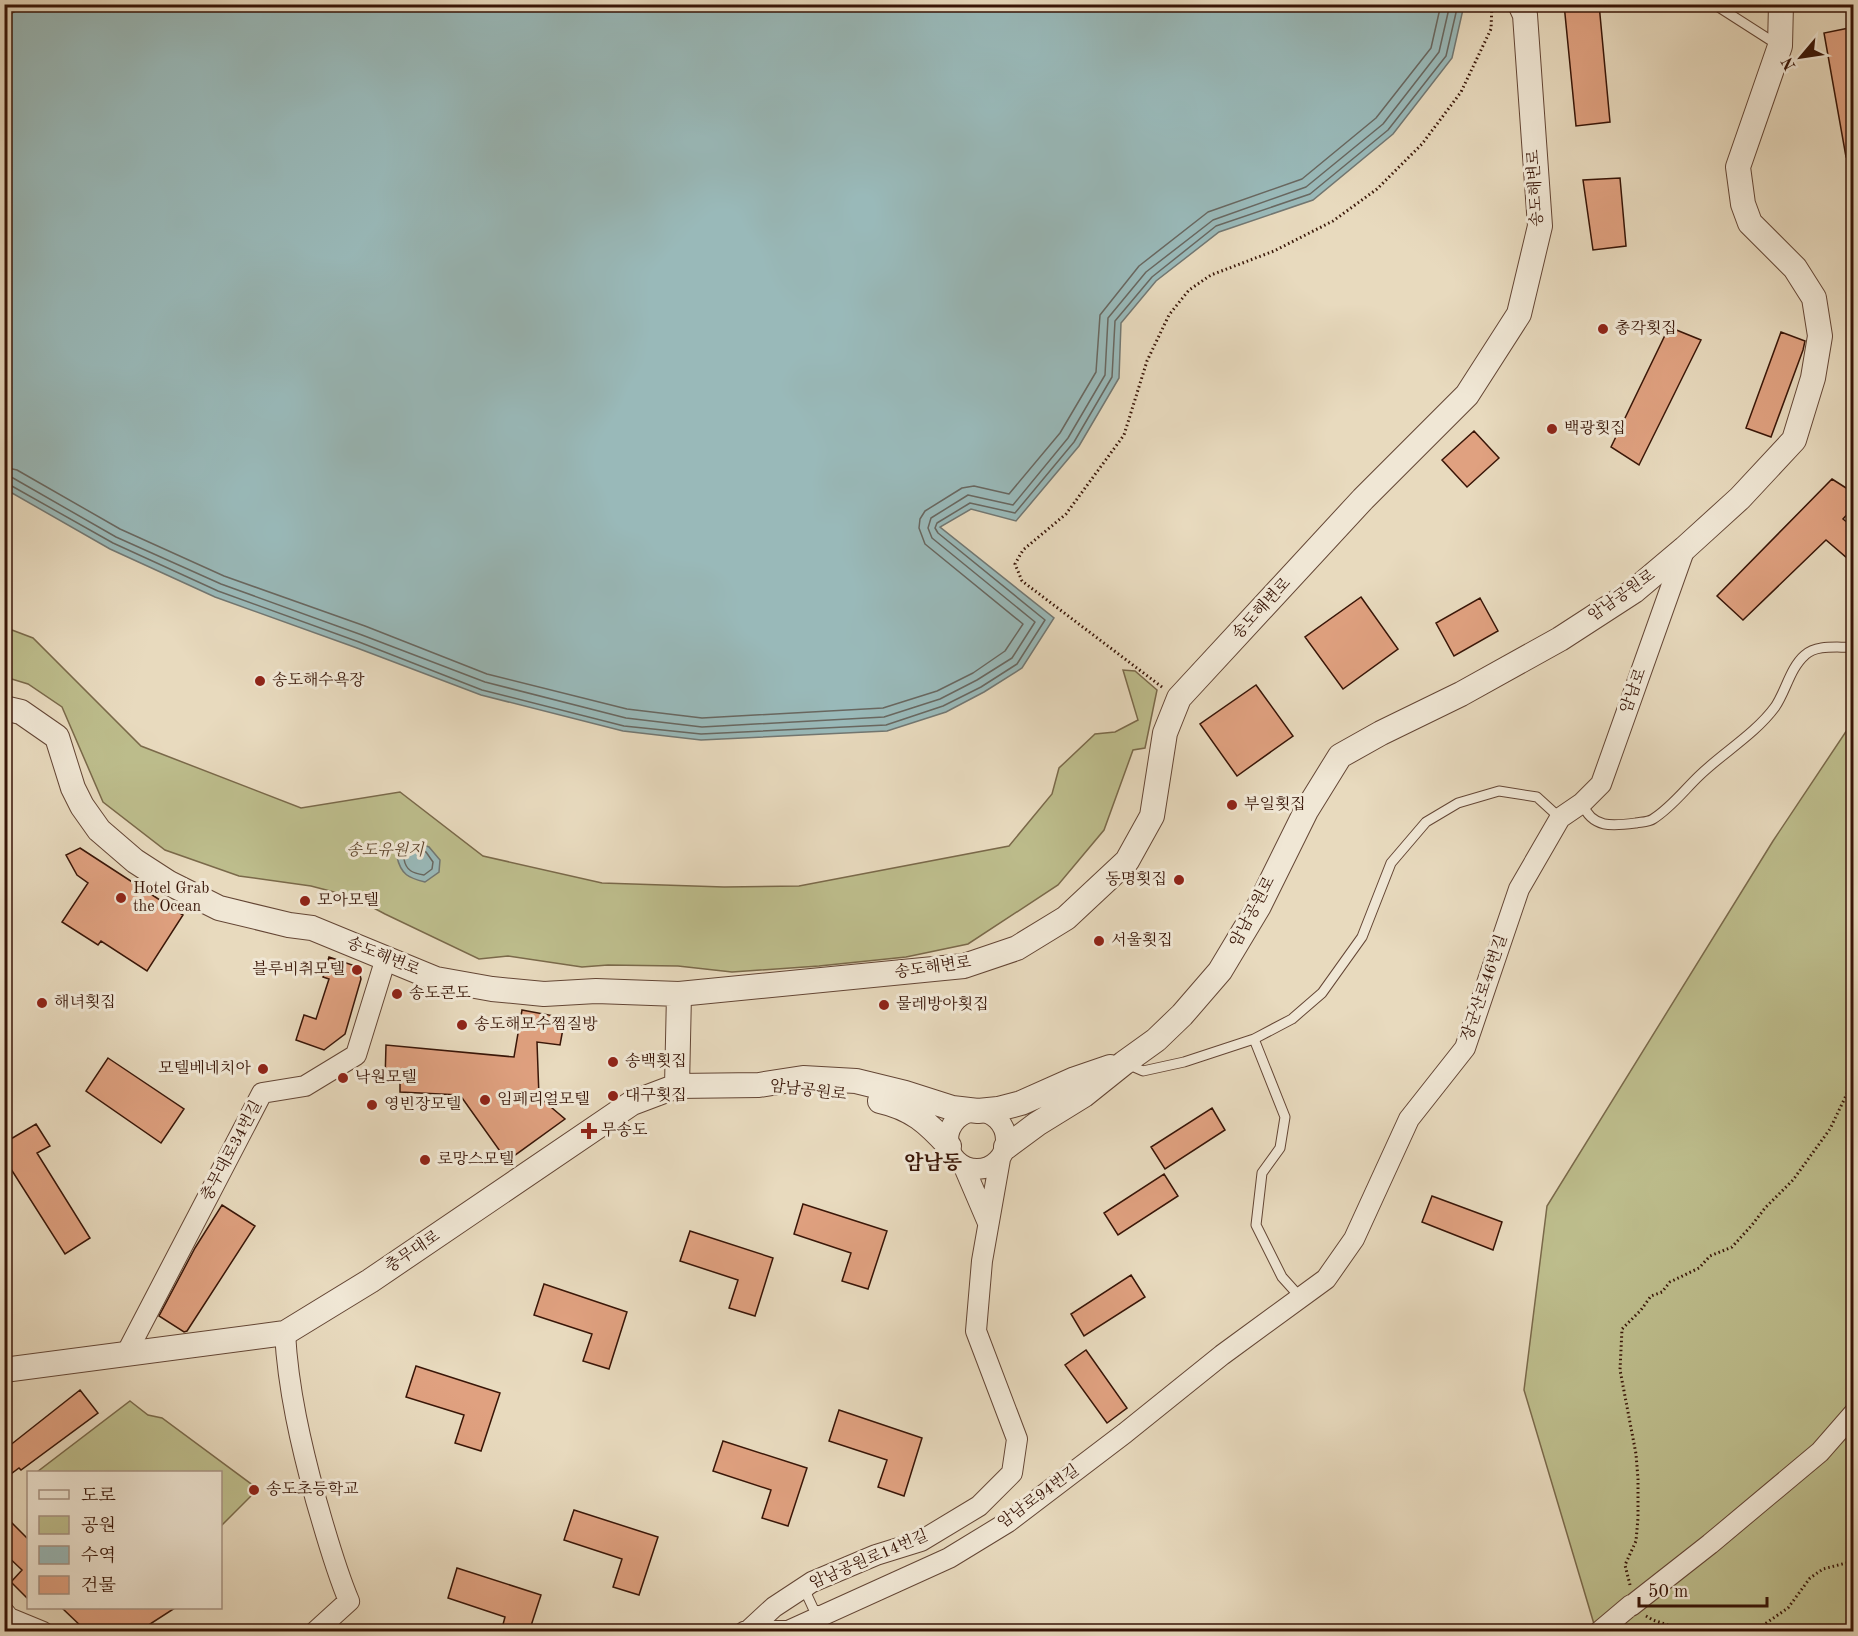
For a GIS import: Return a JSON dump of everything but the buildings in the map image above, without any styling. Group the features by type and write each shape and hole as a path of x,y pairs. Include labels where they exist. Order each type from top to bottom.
{"street":[{"name":"암남공원로","path":"1003,1153 1036,1124 1084,1095 1124,1062 1156,1040 1182,1015 1220,971 1258,906 1306,811 1340,756 1461,694 1560,639 1634,591 1685,549 1740,498 1794,440 1813,378 1820,336 1814,298 1795,268 1750,223 1743,204 1738,167 1780,46 1781,4"},
{"name":"송도해변로","path":"4,708 21,712 57,736 63,759 82,806 99,830 135,861 169,883 219,908 289,925 312,928 436,979 492,989 544,994 596,991 679,994 964,966 1017,948 1066,918 1127,861 1152,816 1165,733 1178,699 1364,499 1467,395 1519,314 1540,226 1524,8"},
{"name":"암남로","path":"1560,818 1582,803 1600,784 1685,549"},
{"name":"장군산로46번길","path":"1300,1297 1326,1279 1354,1239 1409,1119 1465,1048 1519,889 1560,818"},
{"name":"충무대로34번길","path":"126,1354 262,1094 305,1086 356,1055 386,958"},
{"path":"677,1086 679,994"},
{"name":"암남공원로","path":"677,1086 759,1084 803,1078 856,1081 952,1108 978,1111 998,1109 1021,1102 1075,1079 1124,1062"},
{"name":"암남공원로","path":"759,1084 795,1091 844,1094 889,1103 912,1112 927,1122 949,1146"},
{"name":"충무대로","path":"4,1370 285,1333 370,1281 632,1104 677,1086"},
{"path":"964,1167 977,1170 990,1167 1003,1153 1006,1135 1000,1123 991,1114 978,1111 965,1114 955,1122 949,1133 949,1146 954,1158 964,1167 988,1223"},
{"name":"암남공원로14번길","path":"746,1631 774,1607 812,1582 876,1555 921,1541 979,1506 1012,1473 1017,1439 976,1331 982,1261 1003,1153"},
{"name":"암남로94번길","path":"746,1631 788,1631 949,1558 1008,1522 1125,1433 1222,1354 1300,1297"},
{"path":"285,1333 287,1371 306,1461 336,1572 349,1601 315,1632"},
{"path":"1599,1632 1710,1544 1820,1452 1854,1413"},
{"path":"4,1612 9,1618 43,1632"}],"lane":[{"path":"4,12 19,4"},
{"path":"1714,4 1780,46"},
{"path":"1582,803 1589,817 1602,824 1614,826 1652,820 1681,796 1700,775 1775,707 1798,664 1806,654 1819,648 1854,647"},
{"path":"1124,1062 1143,1071 1184,1062 1254,1039 1292,1019 1322,993 1362,937 1391,863 1426,822 1458,803 1499,791 1537,797 1560,818"},
{"path":"1254,1039 1285,1118 1280,1148 1262,1173 1256,1225 1282,1277 1300,1297"},
{"path":"812,1582 807,1595 813,1608 824,1615"}],"path":[{"path":"1178,699 1022,581 1015,564 1023,550 1066,514 1124,435 1147,361 1169,315 1189,290 1211,275 1274,251 1333,220 1377,189 1422,144 1461,92 1491,29 1492,4"},
{"path":"1638,1518 1636,1454 1620,1370 1622,1329 1651,1296 1662,1292 1670,1282 1699,1268 1710,1256 1731,1247 1752,1225 1793,1180 1830,1129 1854,1079"},
{"path":"1750,1632 1788,1608 1810,1578 1823,1569 1854,1561"}],"green space":[{"name":"송도유원지","path":"4,627 33,638 141,746 301,808 400,792 483,856 602,883 724,887 799,886 1009,846 1052,794 1059,768 1095,734 1115,732 1138,720 1123,670 1135,671 1157,690 1145,748 1133,750 1104,830 1058,885 968,944 906,957 732,972 678,966 582,967 508,956 479,959 353,897 311,886 239,876 165,850 103,802 62,707 28,684 5,677"},
{"path":"1853,721 1853,1631 1650,1632 1594,1624 1524,1390 1547,1206 1773,841"},
{"path":"130,1401 148,1415 162,1418 258,1489 222,1525 222,1471 38,1471"}],"water":[{"path":"5,5 1464,5 1452,58 1393,134 1313,200 1219,232 1156,281 1121,323 1119,378 1079,446 1016,521 971,509 940,527 1054,618 1022,668 946,712 887,731 701,740 623,731 481,695 215,597 110,549 5,489"},
{"path":"418,843 429,847 440,860 439,872 425,882 406,875 397,857 405,846"}],"place":[{"name":"총각횟집","path":"1603,329"},
{"name":"백광횟집","path":"1552,429"},
{"name":"송도해수욕장","path":"260,681"},
{"name":"부일횟집","path":"1232,805"},
{"name":"동명횟집","path":"1179,880"},
{"name":"Hotel Grab the Ocean","path":"121,898"},
{"name":"모아모텔","path":"305,901"},
{"name":"서울횟집","path":"1099,941"},
{"name":"블루비취모텔","path":"357,970"},
{"name":"송도콘도","path":"397,994"},
{"name":"해녀횟집","path":"42,1003"},
{"name":"물레방아횟집","path":"884,1005"},
{"name":"송도해모수찜질방","path":"462,1025"},
{"name":"송백횟집","path":"613,1062"},
{"name":"모텔베네치아","path":"263,1069"},
{"name":"낙원모텔","path":"343,1078"},
{"name":"대구횟집","path":"613,1096"},
{"name":"임페리얼모텔","path":"485,1100"},
{"name":"영빈장모텔","path":"372,1105"},
{"name":"무송도","path":"589,1131"},
{"name":"로망스모텔","path":"425,1160"},
{"name":"송도초등학교","path":"254,1490"}],"district":[{"name":"암남동","path":"933,1164"}]}
